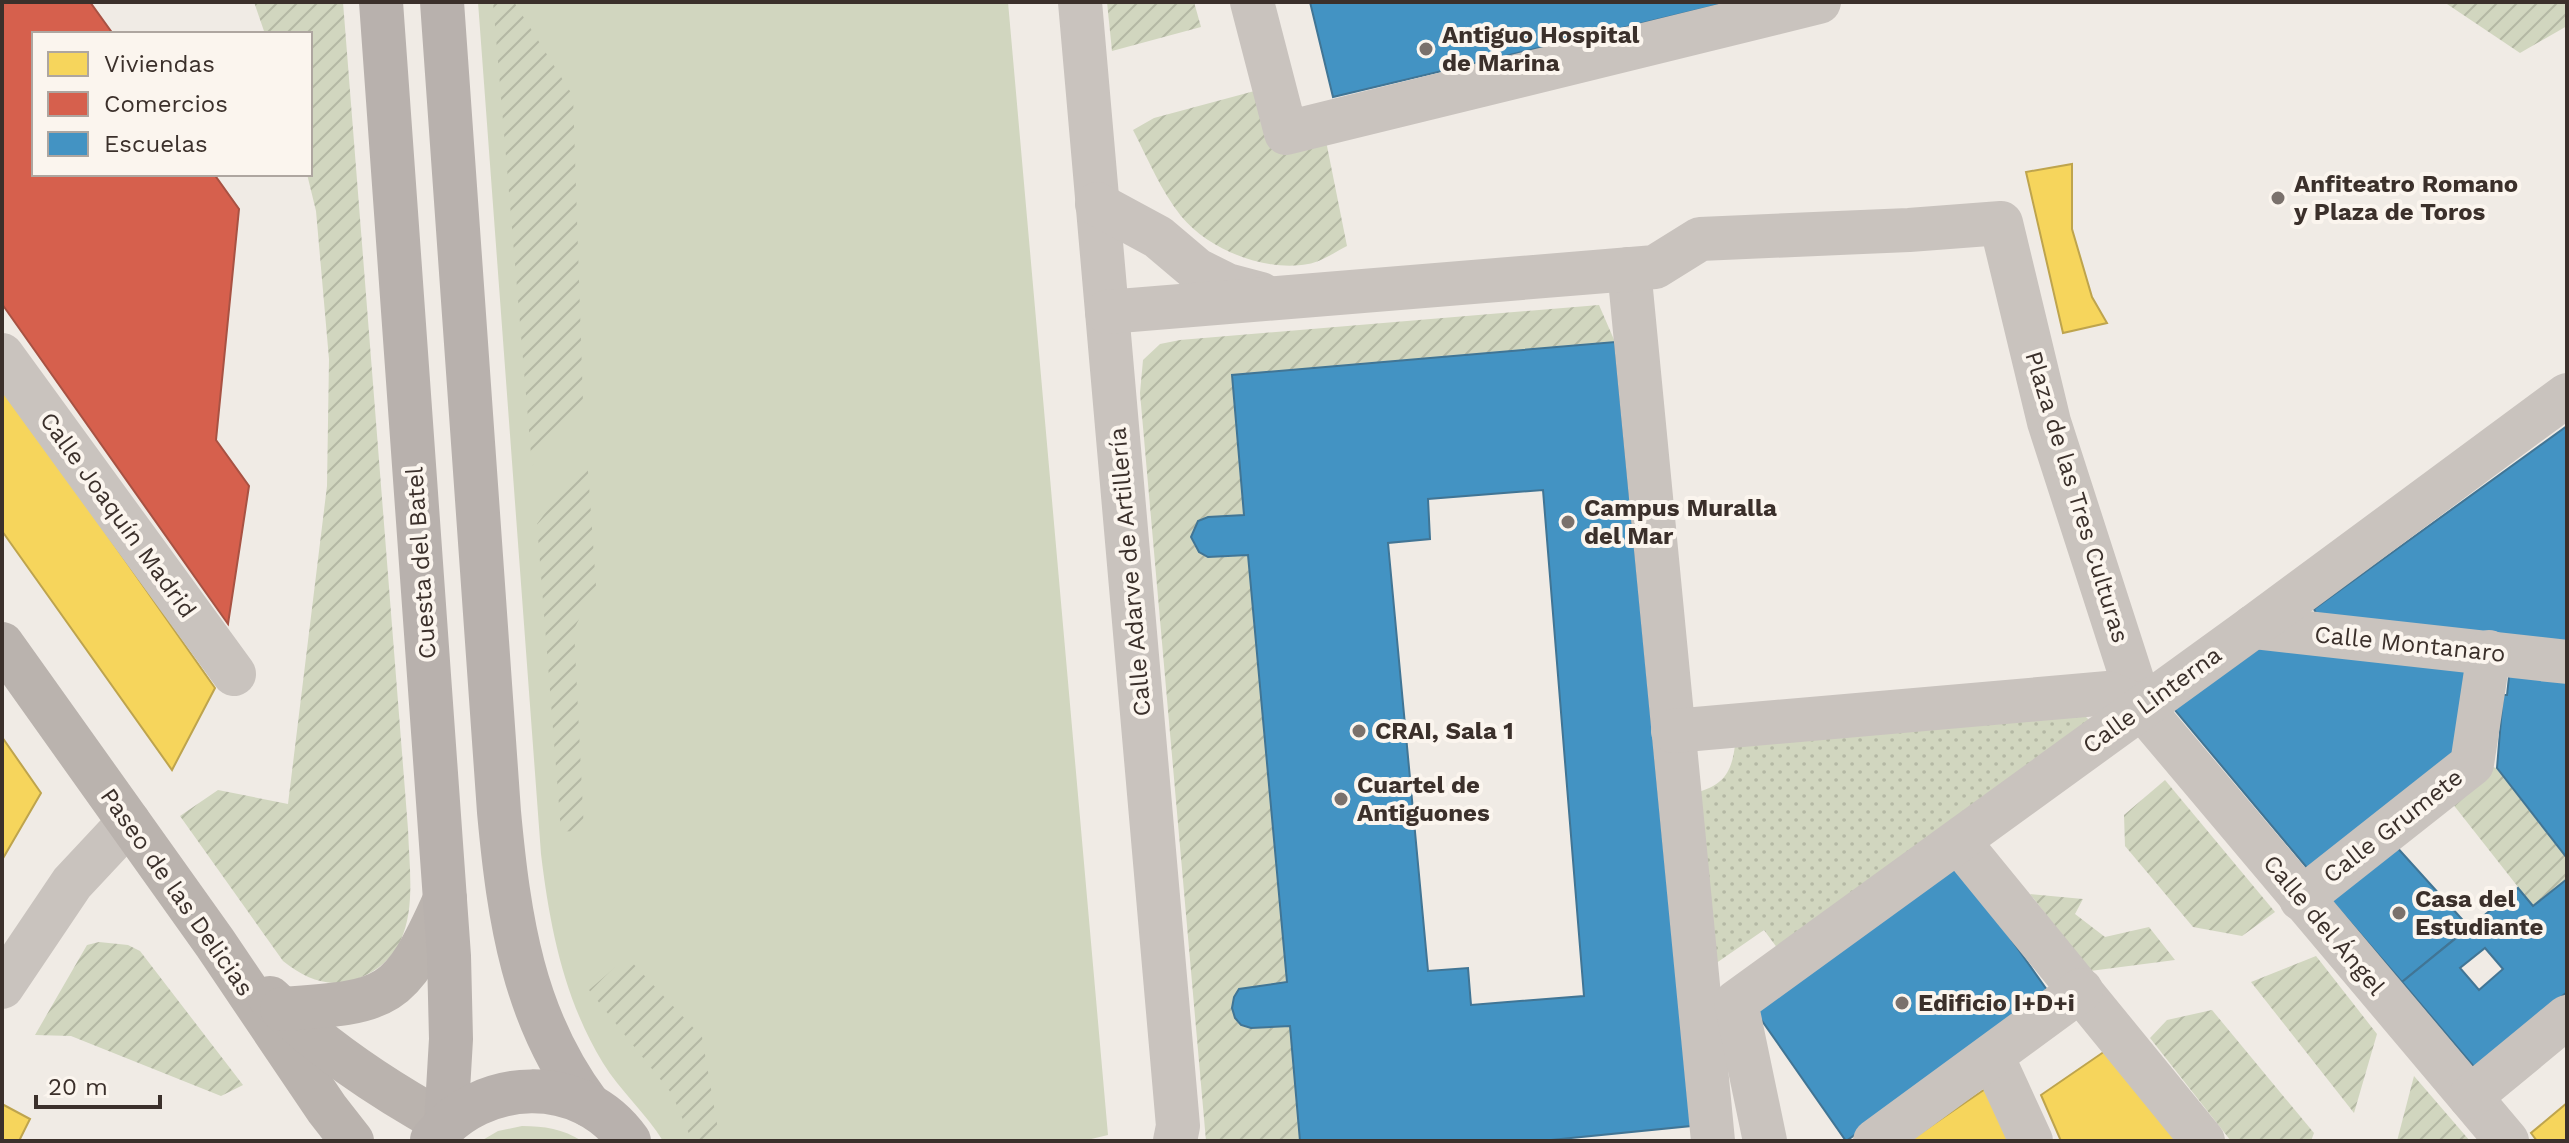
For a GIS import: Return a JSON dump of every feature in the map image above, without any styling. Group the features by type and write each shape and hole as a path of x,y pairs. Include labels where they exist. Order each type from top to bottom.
{"main road":[{"name":"Cuesta del Batel","path":"381,2 451,1000 439,1133"},
{"path":"442,2 498,799 508,898 537,1016 561,1064 589,1105"},
{"path":"439,1133 477,1103 514,1091 552,1092 589,1105 605,1115 629,1141"}],"street":[{"name":"Calle Adarve de Artillería","path":"1080,2 1178,1126 1175,1141"},
{"path":"1252,2 1286,133 1819,2"},
{"path":"1097,204 1158,237 1197,270 1227,285 1264,294 1307,296"},
{"name":"Plaza de las Tres Culturas","path":"1307,296 1655,267 1700,239 2001,223 2049,422 2141,707"},
{"path":"1629,269 1713,1141"},
{"path":"1107,312 1307,296"},
{"name":"Calle Joaquín Madrid","path":"2,355 234,674"},
{"name":"Calle Linterna","path":"1765,1141 1736,1002 2567,395"},
{"name":"Calle Montanaro","path":"2253,627 2567,662"},
{"name":"Paseo de las Delicias","path":"2,644 215,943 274,1016 352,1141"},
{"name":"Calle Grumete","path":"2301,899 2472,764 2489,652"},
{"path":"1673,731 2108,693 2141,707"},
{"name":"Calle del Ángel","path":"2141,707 2507,1141"},
{"path":"2,987 72,883 129,822"},
{"path":"1959,842 2203,1141"},
{"path":"274,1016 365,1001 384,992 402,978 418,957 445,899"},
{"path":"1875,1141 2081,990"},
{"name":"Paseo de las Delicias","path":"274,1016 397,1097 439,1133"},
{"path":"2470,1097 2567,1017"},
{"path":"1992,1056 2031,1141"}],"green space":[{"path":"254,2 343,2 408,829 410,895 403,936 393,953 378,968 357,979 337,983 309,977 283,961 180,816 218,790 288,804 327,486 329,359 316,211 307,176 312,176 312,32 264,32"},
{"path":"478,2 1008,2 1108,1135 1083,1141 663,1141 603,1063 578,1014 561,962 541,854"},
{"path":"493,2 514,2 573,96 583,403 532,466"},
{"path":"1107,2 1194,2 1201,27 1112,51"},
{"path":"2444,2 2567,2 2567,26 2520,53"},
{"path":"1262,89 1326,141 1347,246 1313,263 1291,266 1256,261 1239,256 1207,239 1174,206 1133,130 1154,118"},
{"path":"1599,305 1615,342 1232,375 1244,515 1208,517 1198,521 1191,537 1195,546 1207,555 1248,555 1287,982 1239,989 1233,1007 1242,1025 1290,1026 1300,1141 1206,1141 1140,393 1143,360 1160,344 1180,340"},
{"path":"587,457 596,586 574,629 584,832 561,831 537,524"},
{"path":"2085,716 2104,735 1789,964 1764,930 1712,966 1698,792 1725,776 1735,745"},
{"path":"2472,764 2497,768 2567,858 2567,879 2533,906 2441,789"},
{"path":"2165,780 2275,912 2242,936 2193,927 2125,846 2124,815"},
{"path":"2030,894 2083,899 2075,914 2105,937 2149,927 2175,960 2090,971"},
{"path":"99,942 128,945 140,951 243,1085 221,1096 71,1036 35,1035 87,945"},
{"path":"2316,956 2377,1034 2354,1113 2251,982"},
{"path":"627,957 702,1037 720,1141 692,1141 672,1094 589,990"},
{"path":"2212,1010 2314,1133 2311,1141 2231,1141 2150,1038 2167,1020"},
{"path":"2414,1076 2470,1141 2397,1141"},
{"path":"522,1126 553,1129 582,1141 481,1141 498,1131"}],"building: Viviendas":[{"path":"2072,164 2072,229 2092,297 2107,323 2063,333 2026,172"},
{"path":"2,385 215,688 172,770 2,531"},
{"path":"2,737 41,793 2,860"},
{"path":"2108,1049 2180,1141 2061,1141 2041,1095"},
{"path":"1991,1085 2016,1141 1909,1141"},
{"path":"2567,1103 2567,1141 2537,1141 2531,1133"},
{"path":"2,1104 30,1119 19,1141 2,1141"}],"building: Comercios":[{"path":"2,2 90,2 112,32 32,32 32,176 215,176 239,209 216,440 249,486 228,624 2,304"}],"building: Escuelas":[{"name":"Antiguo Hospital de Marina","path":"1310,2 1731,2 1333,97"},
{"name":"Cuartel de Antiguones","path":"1615,342 1691,1126 1541,1141 1300,1141 1290,1026 1251,1028 1241,1025 1232,1008 1239,989 1287,982 1248,555 1208,557 1199,552 1191,537 1198,521 1208,517 1244,515 1232,375","holes":["1543,490 1584,996 1471,1005 1468,968 1428,971 1388,543 1430,539 1428,499"]},
{"path":"2567,426 2567,648 2319,619 2314,609"},
{"path":"2268,642 2468,663 2453,753 2308,869 2174,709"},
{"path":"2510,668 2567,673 2567,858 2497,768 2503,695 2507,695"},
{"name":"Casa del Estudiante","path":"2394,844 2469,927 2402,982 2330,899"},
{"name":"Edificio I+D+i","path":"1958,864 2052,997 1846,1141 1753,1008"},
{"path":"2567,879 2567,992 2475,1068 2402,982 2518,888 2533,906","holes":["2485,948 2503,969 2479,990 2460,968"]}],"place":[{"name":"Antiguo Hospital de Marina","path":"1426,49"},
{"name":"Anfiteatro Romano y Plaza de Toros","path":"2278,198"},
{"name":"Campus Muralla del Mar","path":"1568,522"},
{"name":"CRAI, Sala 1","path":"1359,731"},
{"name":"Cuartel de Antiguones","path":"1341,799"},
{"name":"Casa del Estudiante","path":"2399,913"},
{"name":"Edificio I+D+i","path":"1902,1003"}]}
